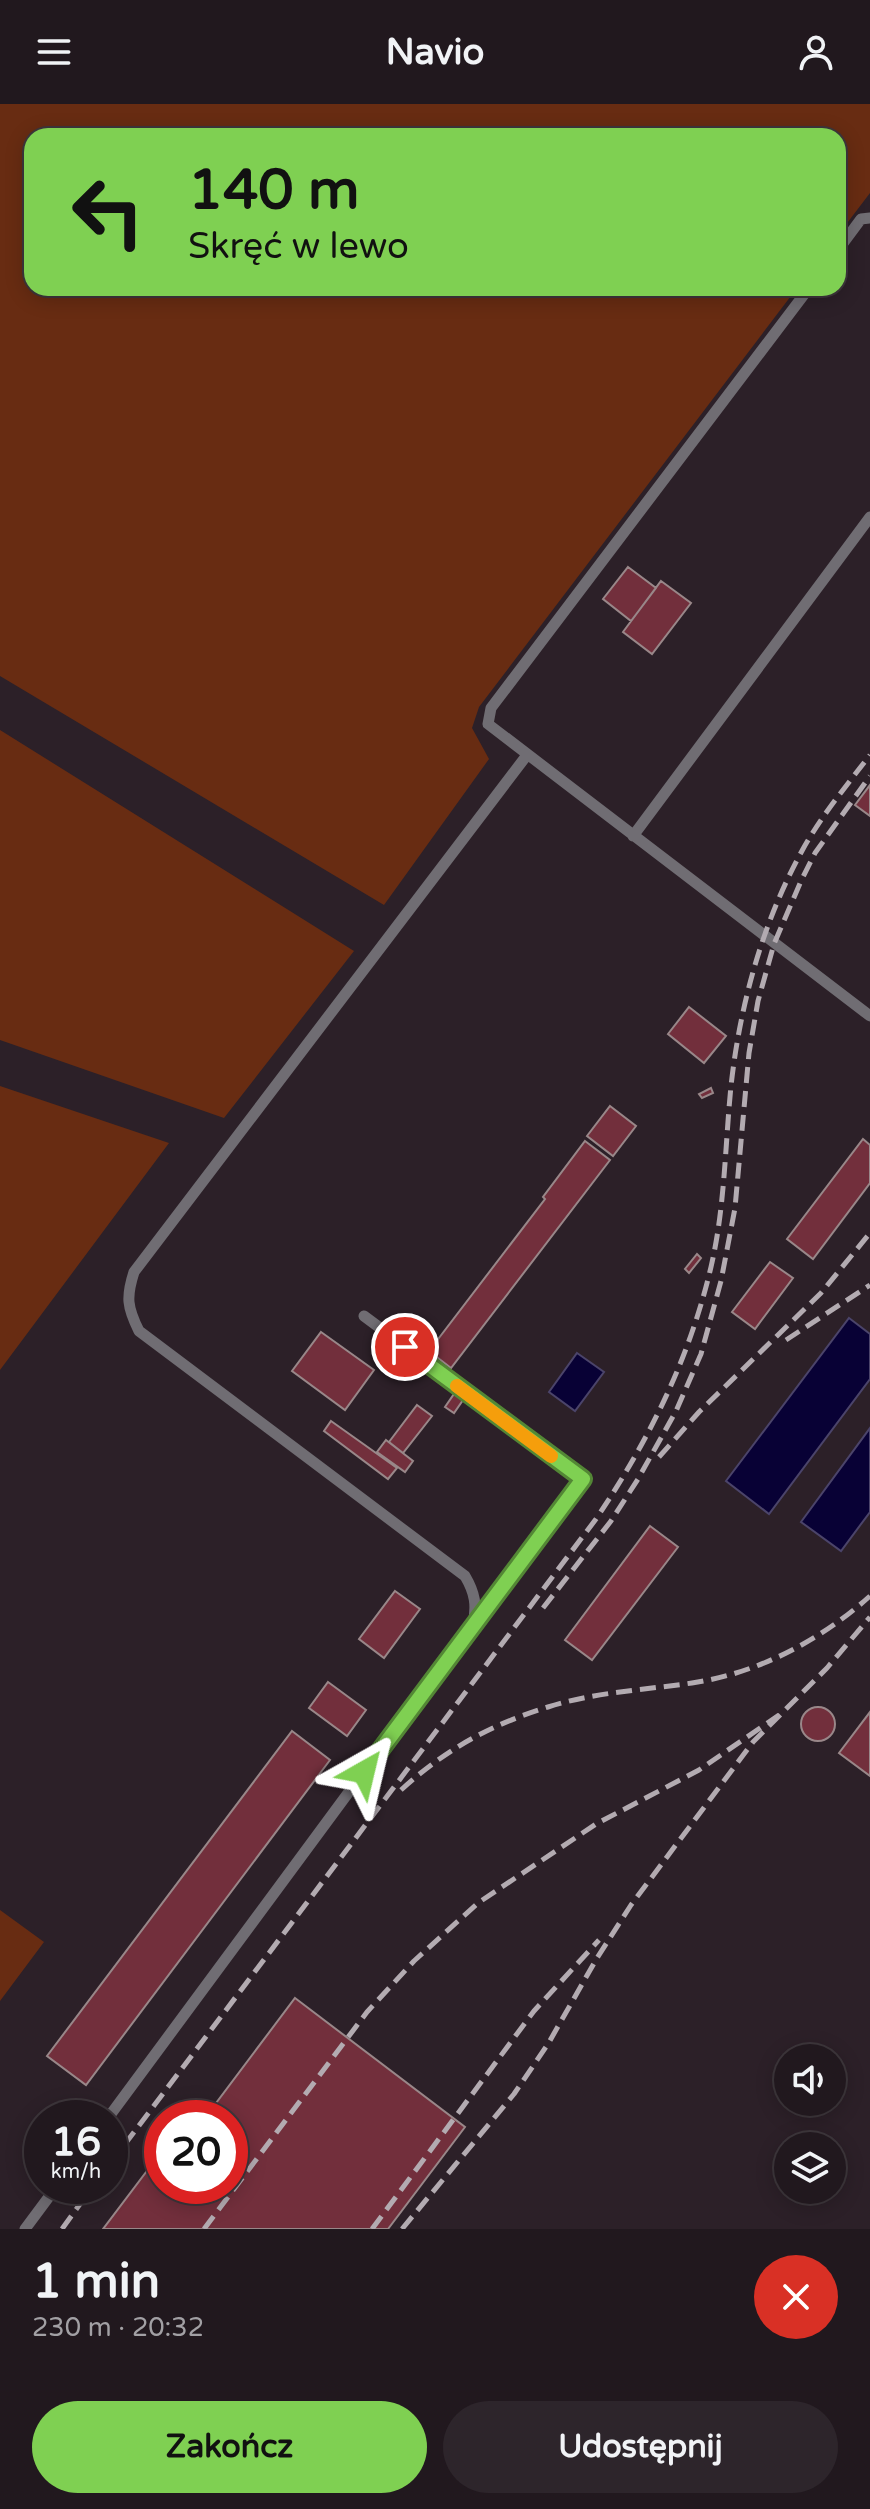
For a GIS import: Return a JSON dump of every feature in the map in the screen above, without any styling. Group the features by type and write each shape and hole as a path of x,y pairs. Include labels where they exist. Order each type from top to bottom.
{"lane":[{"path":"846,239 861,219 870,218"},
{"path":"803,296 491,708 488,724 870,1016"},
{"path":"633,836 870,517"},
{"path":"473,1624 477,1608 465,1576 139,1331 130,1313 127,1293 134,1272 527,755"},
{"path":"121,2100 583,1479 364,1316"},
{"path":"25,2229 44,2204"}],"shaded area":[{"path":"0,104 870,104 870,193 846,224 846,128 24,128 24,296 791,296 479,707 472,728 489,759 384,905 0,676"},
{"path":"0,730 354,951 224,1118 0,1040"},
{"path":"0,1086 169,1143 0,1370"},
{"path":"849,1318 870,1334 870,1379 769,1514 726,1481"},
{"path":"577,1353 604,1372 575,1411 549,1392"},
{"path":"870,1428 870,1512 841,1551 801,1522"},
{"path":"0,1910 44,1942 0,2001"}],"building":[{"path":"628,567 656,588 631,621 603,599"},
{"path":"661,581 691,603 652,654 623,632"},
{"path":"870,785 870,816 855,805"},
{"path":"689,1007 726,1036 704,1063 668,1034"},
{"path":"711,1088 713,1093 702,1098 699,1094"},
{"path":"610,1106 636,1126 613,1156 587,1136"},
{"path":"863,1139 870,1145 870,1183 813,1259 787,1239"},
{"path":"585,1141 610,1160 451,1368 429,1351 545,1199 543,1197"},
{"path":"697,1254 701,1258 689,1273 685,1269"},
{"path":"770,1262 793,1278 755,1329 732,1312"},
{"path":"321,1332 374,1370 345,1410 292,1371"},
{"path":"454,1394 463,1400 454,1413 445,1407"},
{"path":"417,1405 432,1416 403,1453 389,1442"},
{"path":"331,1421 397,1468 388,1479 324,1431"},
{"path":"386,1440 413,1461 405,1472 377,1452"},
{"path":"650,1526 678,1547 592,1660 565,1640"},
{"path":"395,1591 420,1609 384,1658 359,1639"},
{"path":"328,1682 366,1710 347,1736 309,1708"},
{"path":"818,1707 830,1712 835,1724 830,1736 818,1741 806,1736 801,1724 806,1712"},
{"path":"870,1712 870,1776 839,1753"},
{"path":"292,1731 330,1760 86,2085 47,2056"},
{"path":"295,1998 465,2127 388,2229 103,2229 122,2204 128,2204 128,2196 144,2175 144,2204 248,2204 248,2100 218,2100"}],"railway":[{"path":"128,2140 596,1519 650,1429 679,1367 711,1267 722,1199 735,1055 755,964 776,905 803,849 826,812 870,755"},
{"path":"543,1608 611,1521 638,1479 676,1411 701,1354 721,1281 735,1208 749,1053 758,1001 774,944 815,853 870,776"},
{"path":"659,1457 699,1412 821,1293 870,1233"},
{"path":"786,1340 870,1285"},
{"path":"401,1790 452,1750 507,1722 584,1698 692,1683 765,1663 831,1627 870,1596"},
{"path":"402,2229 514,2094 548,2044 631,1905 753,1742 827,1668 870,1617"},
{"path":"204,2229 367,2012 414,1961 478,1903 596,1824 699,1770 779,1715"},
{"path":"372,2229 534,2011 599,1940"},
{"path":"62,2229 80,2204"}],"slow traffic":[{"path":"457,1386 551,1456"}],"route":[{"path":"364,1772 583,1479 405,1347"}]}
